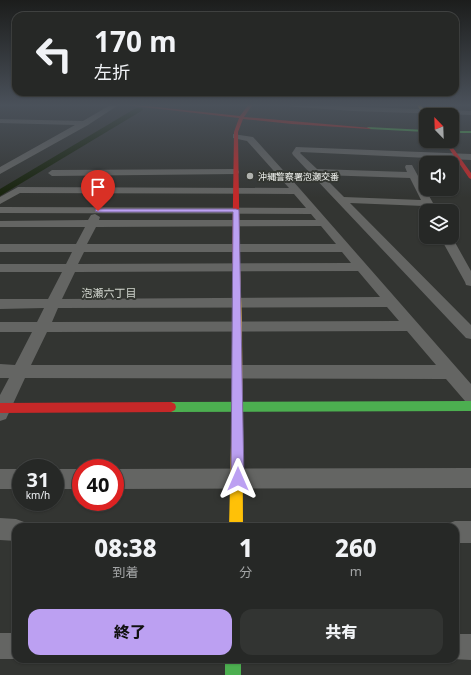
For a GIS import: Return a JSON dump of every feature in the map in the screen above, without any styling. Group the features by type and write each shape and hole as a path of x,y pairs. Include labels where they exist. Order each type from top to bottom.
{"street":[{"path":"0,171 63,136"},
{"path":"236,523 238,479 238,302 236,268 236,136 250,139 324,222 471,396"},
{"path":"451,148 456,156"},
{"path":"456,156 300,149 296,153 471,334"},
{"path":"403,154 428,204"},
{"path":"459,156 471,156"},
{"path":"459,160 471,177"},
{"path":"52,173 235,172"},
{"path":"314,172 413,175"},
{"path":"0,201 18,190 296,190"},
{"path":"108,191 1,410 471,406"},
{"path":"342,200 419,206"},
{"path":"0,210 314,211"},
{"path":"0,224 324,222"},
{"path":"450,244 471,282"},
{"path":"0,248 346,248"},
{"path":"0,268 361,267"},
{"path":"0,304 392,302"},
{"path":"0,327 412,326"},
{"path":"0,371 451,372"},
{"path":"124,479 471,478"},
{"path":"0,479 12,479"},
{"path":"0,530 12,530"},
{"path":"459,532 471,532"},
{"path":"0,646 12,646"},
{"path":"459,647 471,647"},
{"path":"233,663 233,675"}],"waterway":[{"path":"0,193 96,136"}],"traffic: fast":[{"path":"171,407 471,406"},
{"path":"233,663 233,675"}],"traffic: slow":[{"path":"236,268 238,325 236,523"}],"traffic: jam":[{"path":"236,136 236,268"},
{"path":"451,148 471,177"},
{"path":"0,408 171,407"}],"place":[{"name":"沖縄警察署泡瀬交番","path":"250,176"}],"district":[{"name":"泡瀬六丁目","path":"109,292"}],"route":[{"path":"98,211 236,210 236,268 238,302 238,479"}]}
